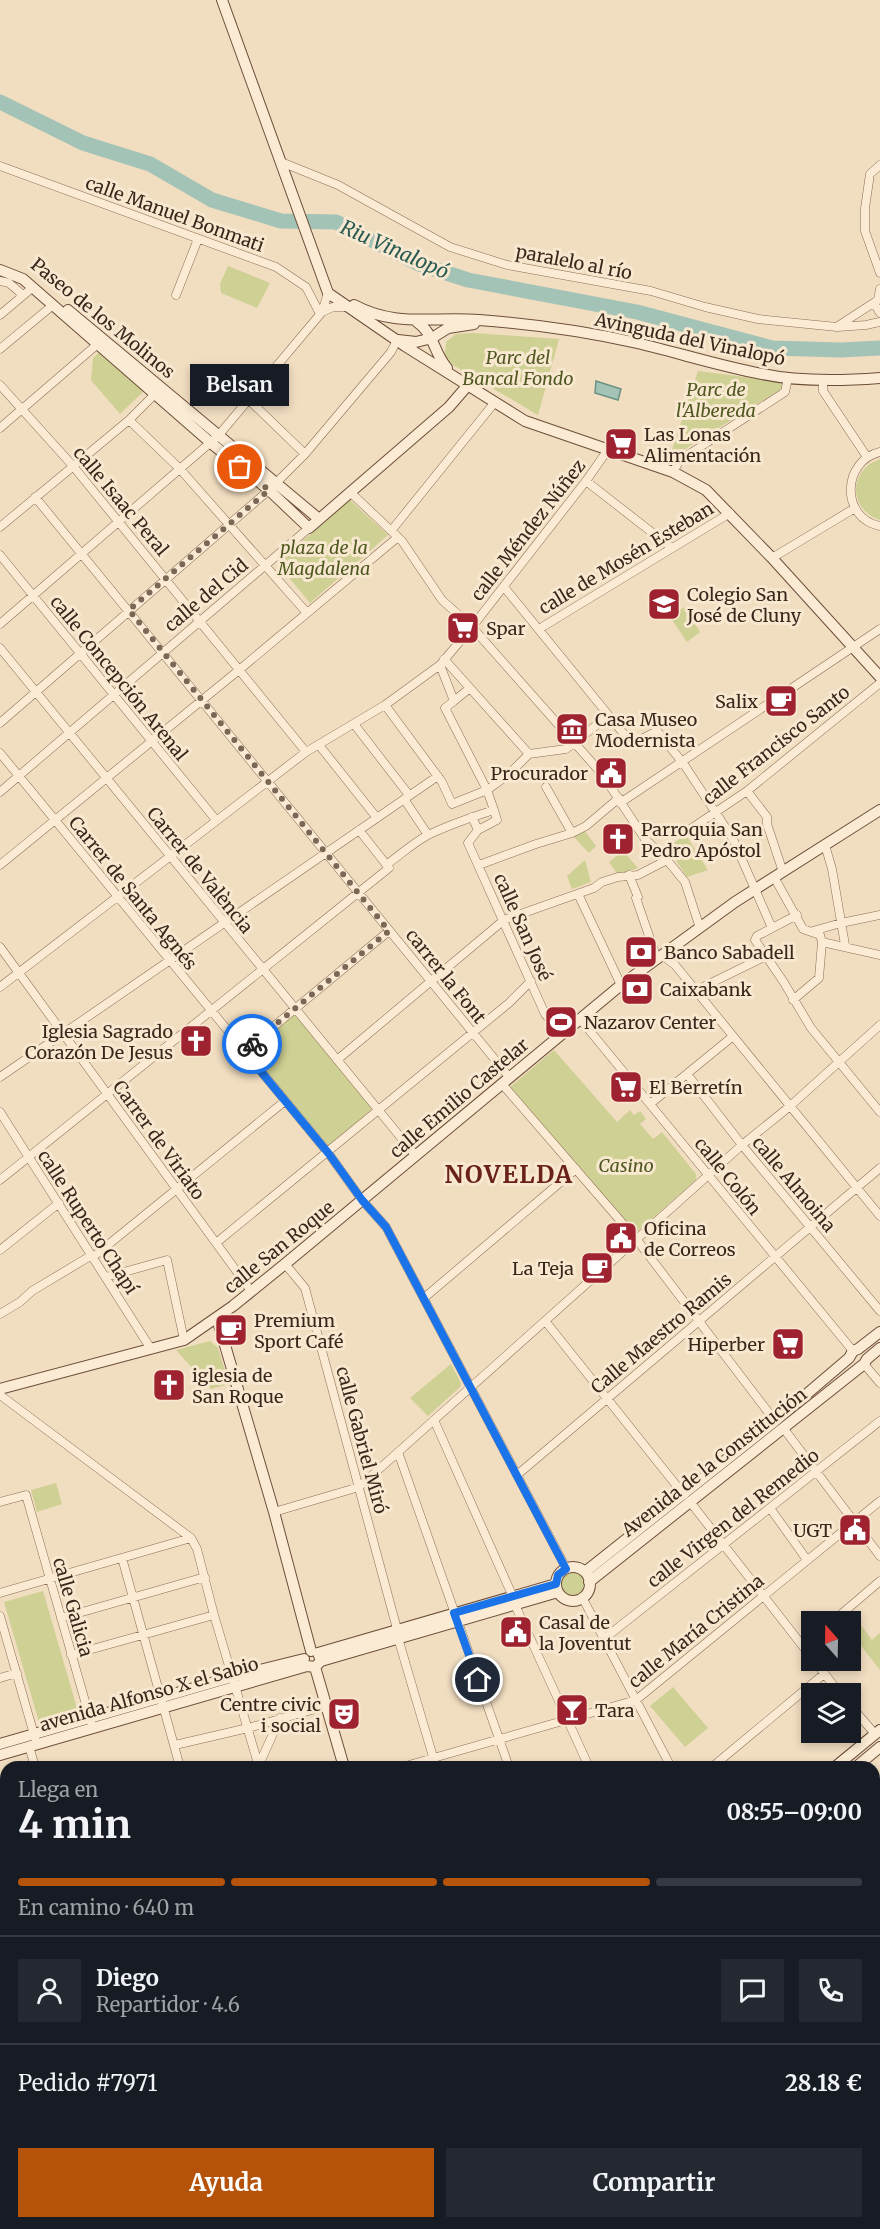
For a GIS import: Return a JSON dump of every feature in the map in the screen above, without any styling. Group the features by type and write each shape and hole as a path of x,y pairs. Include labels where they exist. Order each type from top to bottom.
{"street":[{"path":"222,0 326,288 321,313"},
{"name":"paralelo al río","path":"281,162 338,185 450,247 507,265 651,291 705,307 758,319 837,327 880,322"},
{"path":"880,165 870,174 865,219 865,231 880,273"},
{"name":"calle Manuel Bonmati","path":"0,166 276,267 306,286 321,313"},
{"path":"176,295 198,238"},
{"name":"Paseo de los Molinos","path":"0,263 21,270 100,342"},
{"name":"Paseo de los Molinos","path":"0,270 23,279 214,440 272,486 319,519"},
{"path":"0,281 9,283 23,295"},
{"path":"0,315 32,288"},
{"path":"326,288 347,307 525,421 673,472 706,490 772,558 880,677"},
{"path":"326,288 356,306 383,317 416,321 463,318 493,321"},
{"path":"837,327 878,300 880,290"},
{"path":"874,303 880,313"},
{"path":"0,349 53,305"},
{"path":"0,624 214,440 321,313 333,307 347,307"},
{"path":"416,321 428,331 440,360 453,375"},
{"path":"0,723 272,486 305,454 391,352 405,326 416,321"},
{"path":"397,340 416,342 432,338 448,328 493,321"},
{"name":"Avinguda del Vinalopó","path":"493,321 531,323 635,343 762,374 788,378 823,381 880,378"},
{"path":"0,428 100,342"},
{"path":"673,472 680,460 785,392 788,378"},
{"path":"823,381 823,391 867,457"},
{"name":"calle Isaac Peral","path":"0,385 73,466 306,752"},
{"name":"calle del Cid","path":"0,792 449,407 468,385"},
{"path":"0,527 129,420 158,391"},
{"path":"249,399 305,454"},
{"path":"391,531 495,402"},
{"path":"129,420 180,469 307,613"},
{"name":"calle Méndez Núñez","path":"0,987 306,752 385,705 442,662 504,587 607,451"},
{"path":"880,452 867,457 857,466 850,487 850,498 855,508 863,518 880,526"},
{"path":"586,481 672,548"},
{"name":"Paseo de los Molinos","path":"272,486 309,528"},
{"path":"350,492 398,537 442,600 472,627 602,774 657,852 667,860 685,882 700,928"},
{"name":"carrer la Font","path":"35,496 472,1032 506,1081 576,1169 637,1240 775,1421"},
{"path":"772,558 855,508"},
{"name":"calle de Mosén Esteban","path":"539,629 730,513"},
{"path":"0,865 398,537"},
{"name":"calle Concepción Arenal","path":"0,555 216,820"},
{"path":"504,587 632,744 657,731 683,763 733,839 772,928"},
{"path":"479,865 572,833 586,825 619,801 683,763 880,630"},
{"name":"Carrer de València","path":"0,648 416,1156"},
{"path":"442,662 470,688 530,754"},
{"path":"442,662 454,701"},
{"name":"calle Francisco Santo","path":"689,830 747,791 880,683"},
{"path":"470,688 445,708 487,790 497,820 478,830 472,817"},
{"path":"385,705 438,776 452,804 487,790 508,775 530,754 566,749 608,716"},
{"path":"354,723 407,797 428,835"},
{"path":"319,745 377,818"},
{"name":"Carrer de Santa Agnés","path":"0,753 386,1227 566,1569"},
{"path":"0,1077 438,776"},
{"path":"546,787 572,833"},
{"path":"747,791 767,817 779,875 803,929 820,935 822,942 819,978 793,1000"},
{"path":"0,1180 428,835 494,810"},
{"name":"calle Emilio Castelar","path":"362,1200 621,985 755,890 880,810"},
{"path":"359,830 388,867"},
{"name":"calle San José","path":"478,830 468,843 545,1014 562,1034"},
{"path":"825,845 832,869 845,945"},
{"path":"337,1060 504,920 594,888 602,882 638,875 667,860"},
{"path":"629,875 660,957 675,965 880,1216"},
{"path":"578,894 621,985"},
{"path":"797,915 755,938 757,944 811,1028 880,1112"},
{"path":"813,931 880,915"},
{"path":"244,1051 389,931"},
{"path":"675,965 676,952 683,942"},
{"path":"822,942 845,945 880,955"},
{"name":"Carrer de Viriato","path":"0,947 251,1292"},
{"path":"696,992 766,956"},
{"path":"216,1243 509,1003 531,981"},
{"name":"calle Colón","path":"580,1019 854,1353"},
{"path":"274,1512 359,1486 880,1025"},
{"path":"650,1104 732,1037"},
{"name":"calle Almoina","path":"687,1074 742,1145 880,1311"},
{"path":"0,1314 20,1302 32,1290 93,1256 285,1101"},
{"name":"calle Ruperto Chapí","path":"0,1112 151,1349"},
{"name":"Calle Maestro Ramis","path":"517,1475 880,1168"},
{"path":"424,1298 576,1169"},
{"name":"calle San Roque","path":"0,1389 184,1340 251,1292 362,1200"},
{"path":"0,1250 59,1203"},
{"path":"106,1277 167,1260 184,1340"},
{"name":"calle Gabriel Miró","path":"285,1264 305,1288 434,1761"},
{"path":"217,1318 274,1512 342,1761"},
{"path":"546,1322 801,1643"},
{"name":"Avenida de la Constitución","path":"687,1499 880,1332"},
{"name":"Avenida de la Constitución","path":"587,1577 687,1499 784,1429 880,1348"},
{"path":"864,1363 854,1365 854,1353 866,1353 864,1363 880,1383"},
{"path":"0,1395 191,1538 197,1550 258,1761"},
{"path":"434,1420 586,1761"},
{"name":"calle Virgen del Remedio","path":"605,1638 880,1421"},
{"path":"784,1429 880,1556"},
{"path":"399,1452 507,1761"},
{"name":"calle Galicia","path":"0,1502 26,1495 91,1722"},
{"name":"calle María Cristina","path":"421,1761 636,1700 880,1501"},
{"path":"770,1508 807,1560"},
{"path":"0,1593 191,1538"},
{"path":"122,1558 178,1761"},
{"path":"576,1568 587,1577 587,1592 582,1598 569,1600 557,1588 558,1575 566,1569 576,1568"},
{"path":"61,1618 205,1577"},
{"path":"845,1611 880,1581"},
{"name":"avenida Alfonso X el Sabio","path":"0,1755 33,1741 91,1722 557,1588"},
{"path":"582,1598 668,1761"},
{"path":"71,1655 214,1615"},
{"path":"0,1616 33,1741 35,1761"},
{"path":"822,1671 831,1683"},
{"path":"0,1678 16,1673"},
{"path":"719,1761 824,1674"},
{"path":"174,1745 248,1728 326,1706"},
{"path":"842,1761 877,1732 861,1717"},
{"path":"261,1761 280,1719"},
{"name":"avenida Alfonso X el Sabio","path":"0,1744 33,1741"},
{"path":"862,1761 880,1747"}],"green space":[{"path":"228,266 270,283 257,308 221,293 220,284"},
{"name":"Parc del Bancal Fondo","path":"473,333 559,339 538,415 453,365 445,355 446,342 456,334"},
{"path":"102,350 145,390 120,414 91,380 93,358"},
{"name":"Parc de l'Albereda","path":"698,371 791,383 669,459"},
{"path":"880,459 880,520 870,515 862,507 856,490 862,472 870,464"},
{"name":"plaza de la Magdalena","path":"350,500 388,535 310,603 277,563"},
{"path":"684,607 700,632 687,642 670,617"},
{"path":"584,830 596,846 589,853 572,835"},
{"path":"686,835 708,870 687,877 667,847"},
{"path":"623,851 638,868 618,875 609,862"},
{"path":"585,860 591,882 572,889 567,876"},
{"path":"294,1012 373,1108 328,1147 249,1050"},
{"name":"Casino","path":"554,1050 617,1122 630,1110 634,1115 640,1111 646,1119 640,1124 653,1139 662,1132 696,1174 696,1180 638,1231 633,1231 621,1218 510,1087"},
{"path":"210,1341 218,1348 229,1384 211,1389 176,1350"},
{"path":"451,1364 461,1383 460,1387 428,1416 410,1398"},
{"path":"56,1483 62,1504 37,1512 31,1490"},
{"path":"572,1569 582,1573 586,1583 582,1593 572,1597 562,1593 558,1583 562,1573"},
{"path":"43,1591 78,1712 39,1722 4,1602"},
{"path":"861,1625 872,1640 880,1633 880,1670 861,1646"},
{"path":"673,1687 708,1728 685,1747 650,1706"}],"shaded area":[{"path":"596,381 621,389 618,400 595,393"}],"waterway":[{"name":"Riu Vinalopó","path":"0,102 83,143 150,164 212,200 281,221 336,222 419,264 468,280 637,312 772,348 841,350 880,348"}],"way so far":[{"path":"240,467 269,490 129,610 389,931 252,1044"}],"place":[{"name":"Las Lonas Alimentación","path":"621,444"},
{"name":"Belsan","path":"240,467"},
{"name":"Colegio San José de Cluny","path":"664,604"},
{"name":"Spar","path":"463,628"},
{"name":"Salix","path":"781,701"},
{"name":"Casa Museo Modernista","path":"572,729"},
{"name":"Procurador","path":"611,773"},
{"name":"Parroquia San Pedro Apóstol","path":"618,839"},
{"name":"Banco Sabadell","path":"641,952"},
{"name":"Caixabank","path":"637,989"},
{"name":"Nazarov Center","path":"561,1022"},
{"name":"Iglesia Sagrado Corazón De Jesus","path":"196,1041"},
{"name":"El Berretín","path":"626,1087"},
{"name":"Oficina de Correos","path":"621,1238"},
{"name":"La Teja","path":"597,1268"},
{"name":"Premium Sport Café","path":"231,1330"},
{"name":"Hiperber","path":"788,1344"},
{"name":"iglesia de San Roque","path":"169,1385"},
{"name":"UGT","path":"855,1530"},
{"name":"Casal de la Joventut","path":"516,1632"},
{"name":"Tara","path":"572,1710"},
{"name":"Centre civic i social","path":"344,1714"}],"district":[{"name":"NOVELDA","path":"509,1174"}],"route":[{"path":"252,1044 244,1051 386,1227 566,1569 558,1575 556,1584 454,1613 478,1680"}]}
